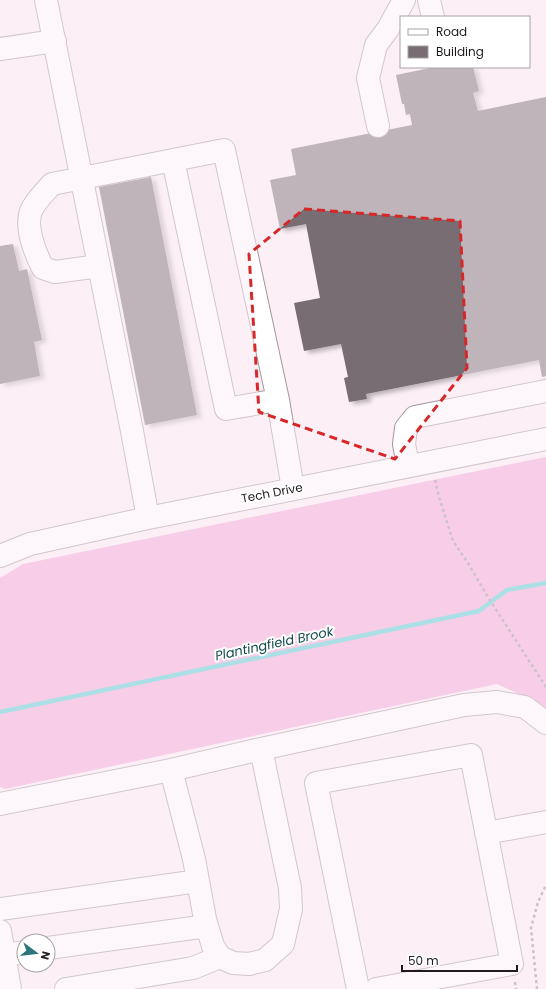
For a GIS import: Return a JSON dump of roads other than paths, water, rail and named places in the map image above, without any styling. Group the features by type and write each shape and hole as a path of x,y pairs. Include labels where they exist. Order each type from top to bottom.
{"lane":[{"path":"46,0 148,518"},
{"path":"378,126 368,78 376,45 388,29 404,0"},
{"path":"429,0 433,16"},
{"path":"0,49 54,41"},
{"path":"99,266 55,272 43,268 35,254 30,231 31,212 52,184 224,150 278,400 293,489"},
{"path":"173,160 226,409 278,400"},
{"path":"408,466 404,444 406,428 415,418 546,391"},
{"name":"Tech Drive","path":"0,556 30,544 148,518 546,439"},
{"path":"0,804 171,770 464,705 497,702 525,707 546,723"},
{"path":"171,770 194,859 207,926 213,946 220,957 233,962 249,964 265,960 283,944 291,909 290,888 262,749"},
{"path":"358,989 316,783 471,756 512,964 376,989"},
{"path":"486,833 546,822"},
{"path":"0,909 198,881"},
{"path":"56,947 207,926"},
{"path":"0,931 14,953 10,989"},
{"path":"66,989 121,984 193,968 220,957"}],"waterway":[{"name":"Plantingfield Brook","path":"0,712 479,611 507,590 546,583"}]}
